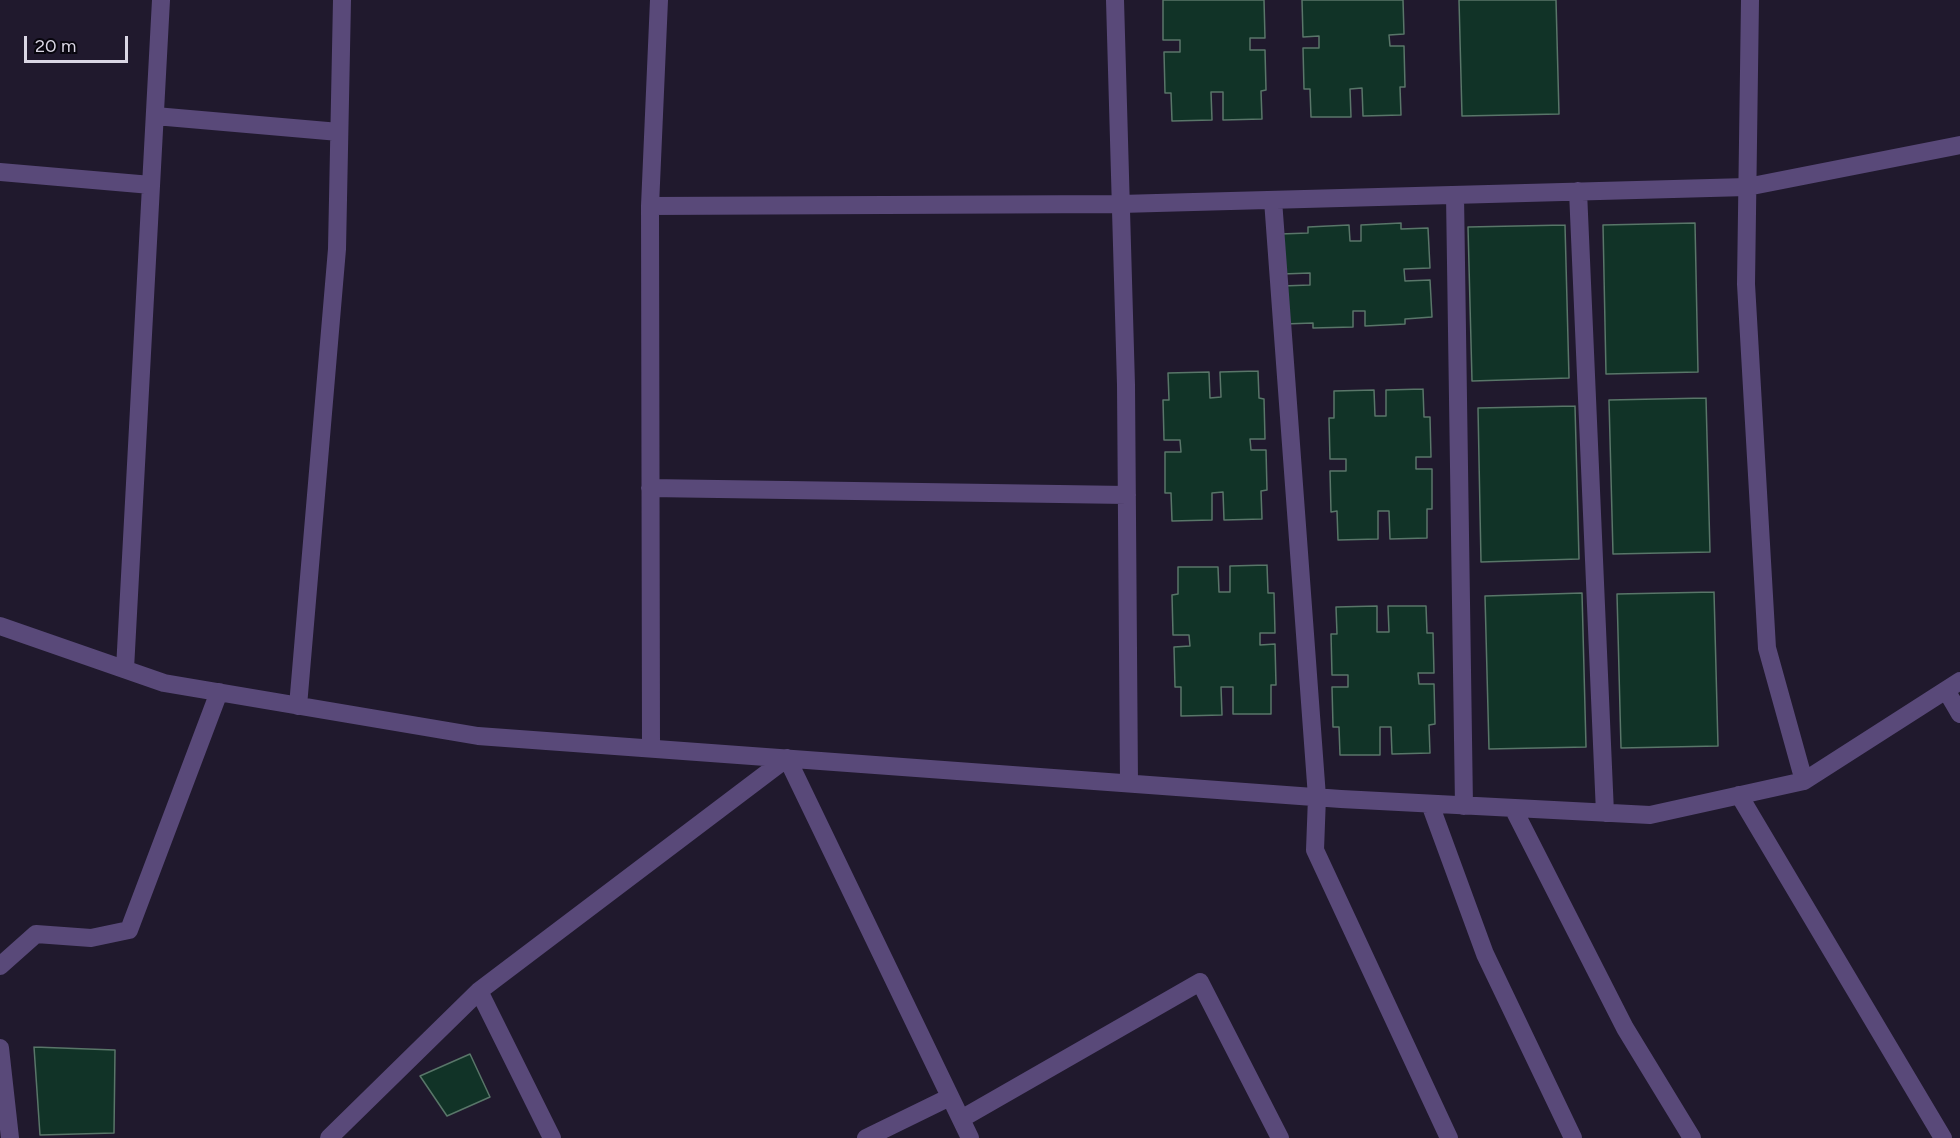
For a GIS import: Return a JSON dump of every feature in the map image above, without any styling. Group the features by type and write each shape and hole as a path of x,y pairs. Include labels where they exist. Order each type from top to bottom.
{"street":[{"path":"125,669 161,0"},
{"path":"298,706 337,249 342,0"},
{"path":"651,748 650,206 659,0"},
{"path":"1115,0 1127,495 1129,783"},
{"path":"1750,0 1746,284 1767,648 1804,781"},
{"path":"155,116 339,132"},
{"path":"650,206 1120,204 1747,187 1960,145"},
{"path":"0,172 151,185"},
{"path":"1578,191 1605,813"},
{"path":"1455,195 1464,806"},
{"path":"1273,200 1317,797 1315,850 1449,1138"},
{"path":"650,488 1127,495"},
{"path":"0,626 164,683 478,736 1317,797 1605,813 1650,815 1804,781 1953,685 1960,714"},
{"path":"0,966 36,934 91,938 129,930 219,692"},
{"path":"329,1138 479,991 787,758"},
{"path":"787,758 970,1138"},
{"path":"1739,795 1943,1138"},
{"path":"1430,804 1485,954 1573,1138"},
{"path":"1513,808 1624,1028 1692,1138"},
{"path":"961,1119 1200,982 1280,1138"},
{"path":"479,991 552,1138"},
{"path":"0,1048 10,1138"},
{"path":"866,1138 950,1097"}],"building":[{"path":"1163,0 1264,0 1265,38 1250,38 1250,50 1265,50 1266,90 1261,91 1262,119 1223,120 1223,92 1211,92 1212,120 1172,121 1171,93 1165,93 1164,52 1180,52 1180,40 1163,40"},
{"path":"1302,0 1403,0 1404,34 1389,35 1390,46 1404,46 1405,87 1400,87 1401,115 1363,116 1362,88 1350,89 1351,117 1311,117 1310,89 1304,89 1303,48 1319,48 1319,36 1303,37"},
{"path":"1459,0 1556,0 1559,114 1462,116"},
{"path":"1401,223 1401,229 1428,228 1430,268 1404,269 1405,281 1430,280 1432,317 1405,319 1405,324 1365,326 1365,311 1353,311 1353,327 1313,328 1313,323 1284,324 1282,286 1310,285 1310,273 1282,274 1280,234 1308,233 1308,227 1349,225 1350,241 1361,241 1361,225"},
{"path":"1695,223 1698,372 1606,374 1603,225"},
{"path":"1565,225 1569,378 1472,381 1468,227"},
{"path":"1258,371 1259,398 1264,399 1265,439 1250,439 1251,450 1266,450 1267,490 1261,491 1262,519 1224,520 1223,492 1212,493 1212,520 1172,521 1171,493 1165,493 1165,452 1181,452 1180,440 1164,440 1163,400 1169,400 1168,373 1209,372 1210,398 1221,397 1220,372"},
{"path":"1423,389 1424,417 1430,417 1431,457 1416,457 1416,469 1432,469 1432,509 1427,509 1427,538 1390,539 1389,511 1378,511 1378,539 1338,540 1337,511 1331,512 1330,471 1346,471 1346,459 1330,459 1329,418 1334,418 1334,391 1374,390 1375,416 1386,416 1386,390"},
{"path":"1706,398 1710,552 1613,554 1609,400"},
{"path":"1575,406 1579,559 1481,562 1478,408"},
{"path":"1267,565 1268,593 1274,593 1275,633 1260,633 1260,645 1275,644 1276,685 1271,685 1271,714 1233,714 1233,687 1221,687 1222,715 1181,716 1181,687 1175,687 1174,647 1190,646 1189,635 1173,635 1172,595 1178,594 1178,567 1218,567 1219,592 1230,592 1230,566"},
{"path":"1714,592 1718,746 1621,748 1617,594"},
{"path":"1582,593 1586,747 1489,749 1485,596"},
{"path":"1377,606 1377,632 1389,632 1388,606 1426,606 1427,633 1433,633 1434,673 1418,673 1419,684 1434,684 1435,724 1429,725 1430,753 1392,754 1391,727 1380,727 1380,755 1340,755 1339,727 1333,727 1332,687 1348,687 1348,675 1332,675 1331,634 1337,634 1336,607"},
{"path":"34,1047 115,1050 114,1133 40,1135"},
{"path":"470,1054 490,1097 447,1116 420,1076"}]}
